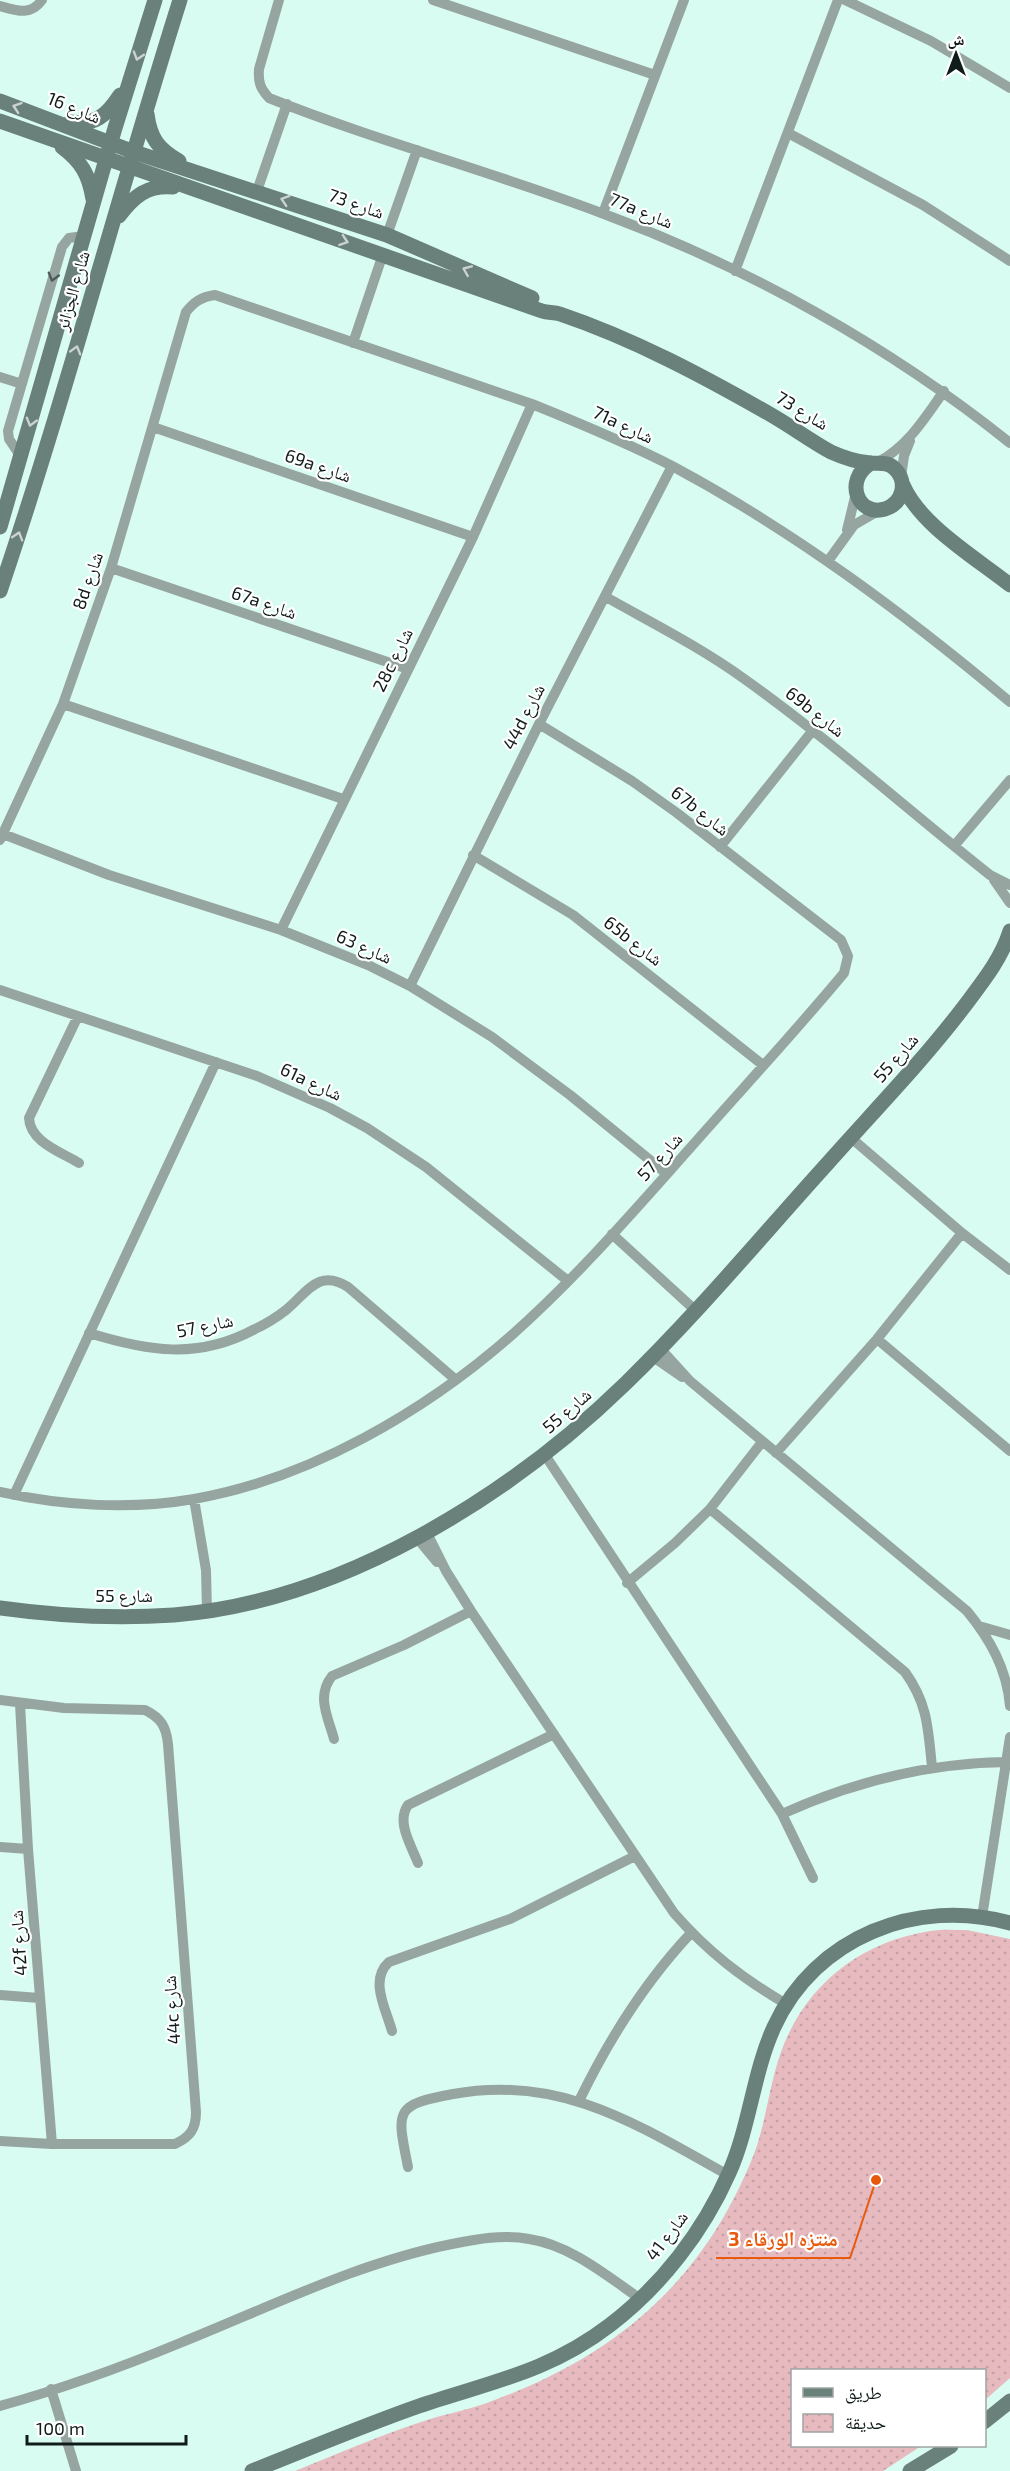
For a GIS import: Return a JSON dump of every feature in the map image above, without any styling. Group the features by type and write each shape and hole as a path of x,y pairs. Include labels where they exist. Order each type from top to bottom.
{"street":[{"path":"0,6 20,12 30,11 42,0"},
{"name":"شارع الجزائر","path":"0,527 108,151 155,0"},
{"name":"شارع الجزائر","path":"0,591 65,386 130,168 146,106 180,0"},
{"name":"77a شارع","path":"279,0 258,80 262,90 269,98 603,213 670,240 735,271 837,325 944,392 1010,443"},
{"path":"433,0 655,75"},
{"path":"603,213 684,0"},
{"path":"735,271 838,0"},
{"path":"845,0 932,41 1010,88"},
{"path":"47,117 80,124 97,120 110,110 130,80"},
{"name":"شارع 16","path":"0,101 47,117 108,151 130,168"},
{"path":"257,191 287,104"},
{"path":"146,106 150,130 158,146 164,152 203,174"},
{"name":"شارع 16","path":"0,121 50,138 108,151 134,152"},
{"path":"788,133 923,205 1010,261"},
{"path":"50,138 83,166 90,180 94,205"},
{"path":"387,236 417,150"},
{"name":"شارع 73","path":"134,152 387,236 546,303 557,313"},
{"name":"شارع 73","path":"130,168 542,311 557,313 670,361 770,414 831,452 845,468 855,489"},
{"path":"112,226 131,201 145,190 162,186 189,189"},
{"path":"21,457 8,435 22,384 62,247 69,238 84,236"},
{"path":"353,343 382,254"},
{"name":"71a شارع","path":"182,323 193,303 203,297 215,296 531,404 574,421 672,466 751,511 828,561 946,649 1010,702"},
{"name":"8d شارع","path":"2,837 63,704 111,568 182,323"},
{"path":"0,377 22,384"},
{"path":"846,533 862,519 886,508 902,494 904,456 913,436 944,392"},
{"name":"28c شارع","path":"281,930 473,537 531,404"},
{"name":"69a شارع","path":"153,427 473,537"},
{"path":"828,561 846,533 853,512 859,472 897,451 913,436"},
{"name":"شارع 73","path":"831,452 874,463"},
{"path":"874,463 892,466 902,481 911,502 923,517 1010,585"},
{"name":"44d شارع","path":"410,986 538,724 606,597 672,466"},
{"path":"855,489 865,505 923,517"},
{"name":"67a شارع","path":"111,568 408,669"},
{"name":"69b شارع","path":"606,597 719,662 813,730 990,875 1010,885"},
{"path":"63,704 343,799"},
{"name":"67b شارع","path":"538,724 632,781 834,935"},
{"path":"720,847 813,730"},
{"path":"954,846 1010,780"},
{"name":"شارع 63","path":"2,837 109,875 281,930 368,965 410,986 492,1036 668,1174"},
{"name":"65b شارع","path":"473,855 573,915 763,1065"},
{"name":"69b شارع","path":"990,875 1010,903"},
{"name":"شارع 55","path":"0,1608 105,1617 174,1615 212,1610 340,1574 422,1535 485,1498 545,1455 600,1408 695,1310 923,1058 1005,954 1010,931"},
{"name":"شارع 57","path":"0,1492 57,1502 102,1505 147,1504 194,1499 248,1485 304,1466 357,1442 408,1413 456,1380 512,1335 568,1281 668,1174 844,973 848,965 846,948 834,935"},
{"name":"61a شارع","path":"0,990 216,1062 303,1095 367,1128 402,1150 468,1199 568,1281"},
{"path":"78,1017 29,1118 34,1135 79,1163"},
{"path":"14,1495 216,1062"},
{"path":"850,1137 962,1233 1010,1270"},
{"path":"776,1453 877,1339 962,1233"},
{"path":"612,1234 695,1310"},
{"name":"شارع 57","path":"89,1333 131,1346 154,1349 201,1348 236,1338 268,1323 318,1282 328,1279 339,1281 348,1287 456,1380"},
{"path":"877,1339 1010,1450"},
{"path":"656,1352 967,1611 999,1659 1010,1706"},
{"path":"627,1583 675,1543 710,1509 762,1442"},
{"path":"545,1455 627,1583 782,1814 813,1878"},
{"path":"194,1499 212,1610"},
{"path":"710,1509 904,1672 917,1689 925,1708 932,1767"},
{"path":"422,1535 661,1894 692,1933 732,1970 786,2004"},
{"path":"334,1739 322,1695 325,1685 332,1676 404,1645 471,1611"},
{"path":"979,1626 1010,1635"},
{"path":"0,1700 20,1704"},
{"name":"44c شارع","path":"0,2141 52,2144 175,2144 192,2132 196,2122 167,1732 163,1723 155,1715 145,1710 64,1708 20,1704"},
{"name":"42f شارع","path":"20,1704 28,1849 52,2144"},
{"path":"418,1863 402,1821 403,1812 408,1805 554,1734"},
{"path":"982,1917 1010,1737"},
{"path":"782,1814 855,1785 932,1767 1007,1762"},
{"path":"0,1847 28,1849"},
{"path":"392,2031 378,1984 382,1968 389,1962 510,1919 635,1856"},
{"name":"شارع 41","path":"252,2471 387,2417 526,2373 556,2360 612,2324 667,2271 691,2241 711,2209 728,2175 748,2121 766,2049 786,2004 816,1968 834,1953 874,1930 895,1923 938,1915 982,1917 1010,1923"},
{"path":"579,2101 601,2057 633,2005 669,1956 692,1933"},
{"path":"0,1995 39,1998"},
{"path":"408,2167 400,2124 401,2116 412,2104 438,2097 494,2089 523,2090 579,2101 620,2116 728,2175"},
{"path":"0,2406 178,2344 372,2265 478,2239 503,2237 529,2239 554,2245 585,2262 639,2298"},
{"path":"51,2389 76,2471"},
{"path":"986,2420 1010,2401"},
{"path":"910,2471 948,2447"}],"green space":[{"path":"944,1930 967,1930 1010,1939 1010,2378 986,2399 986,2369 791,2369 791,2447 919,2447 883,2471 295,2471 389,2433 483,2404 536,2383 579,2361 619,2335 637,2320 686,2271 725,2215 754,2154 780,2055 803,2008 837,1972 857,1957 880,1945 904,1937"}],"place":[{"name":"منتزه الورقاء 3","path":"876,2180"}]}
